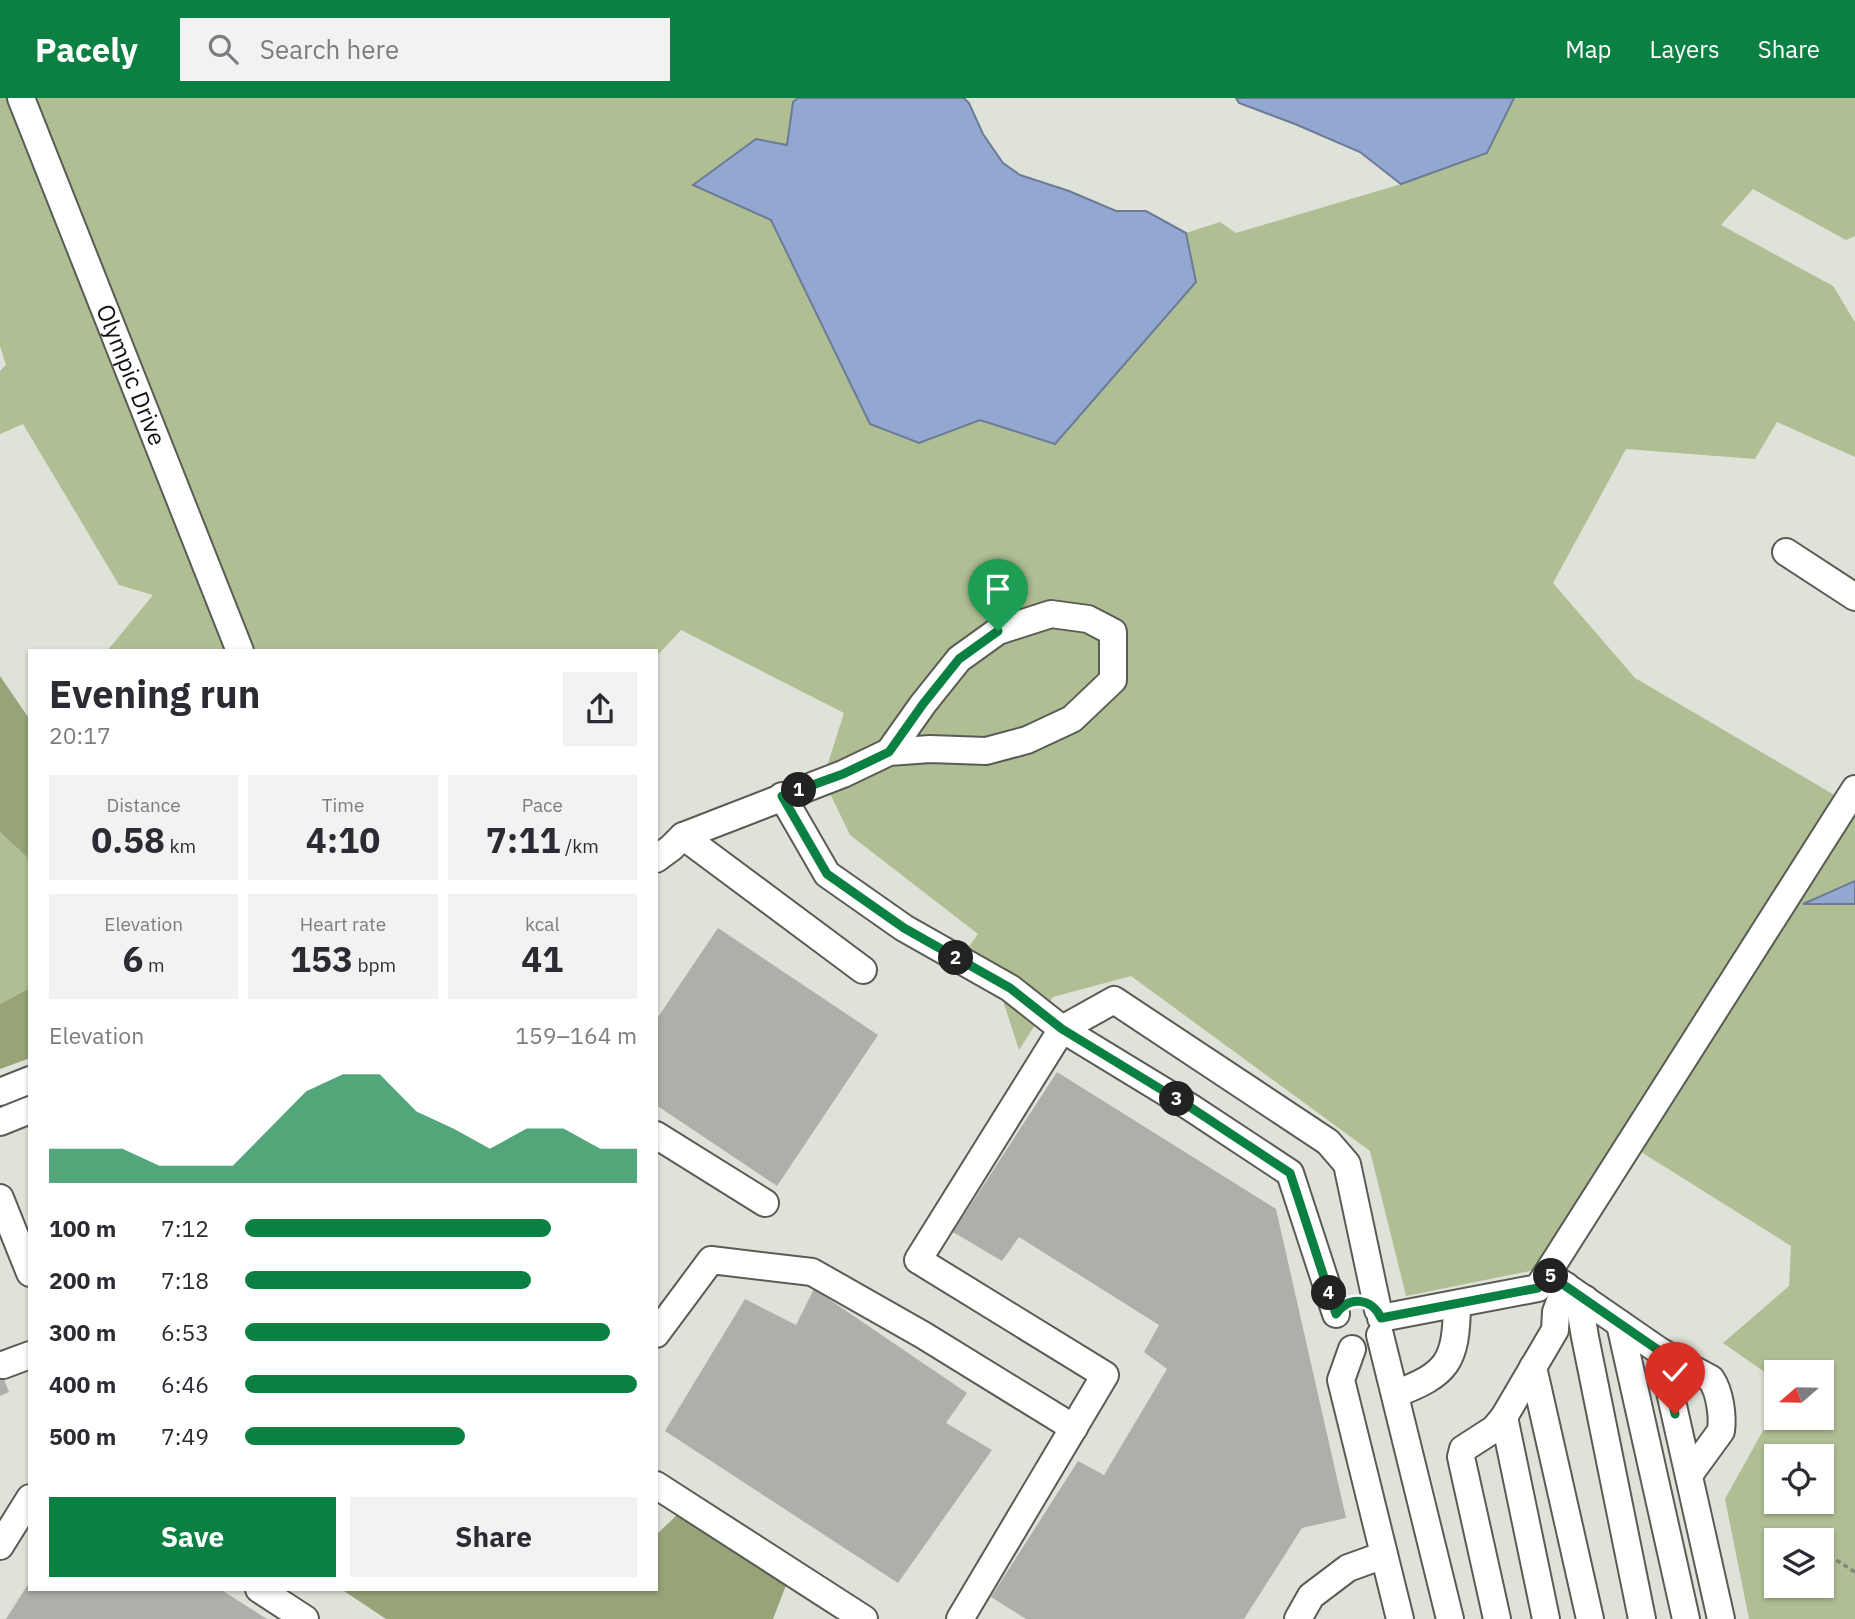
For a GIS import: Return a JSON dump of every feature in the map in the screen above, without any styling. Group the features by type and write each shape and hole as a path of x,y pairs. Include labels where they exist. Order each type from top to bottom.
{"street":[{"name":"Olympic Drive","path":"21,98 239,649"},
{"path":"1786,552 1855,597"},
{"path":"658,836 683,836 843,774 889,752 986,751 1027,740 1072,719 1113,680 1113,632 1088,619 1051,614 998,631 959,659 889,752"},
{"path":"1497,1619 1461,1457 1463,1449 1494,1429 1504,1417 1555,1330 1556,1312 1566,1286 1639,1131 1671,1076 1855,789"},
{"path":"782,796 827,874 904,928 1010,988 1062,1029 1190,1107 1290,1173 1336,1314 1334,1327 1339,1341 1352,1349 1369,1347 1380,1321"},
{"path":"658,858 683,836"},
{"path":"683,836 863,970"},
{"path":"964,1618 1105,1375 918,1261 1062,1029 1114,1000 1328,1142 1347,1164 1395,1394 1450,1619"},
{"path":"0,1092 28,1081"},
{"path":"0,1122 28,1111"},
{"path":"658,1136 765,1203"},
{"path":"0,1198 28,1268"},
{"path":"658,1331 711,1260 813,1272 923,1335 1074,1428"},
{"path":"1566,1286 1581,1313 1642,1619"},
{"path":"1380,1321 1538,1288 1566,1286 1661,1352 1711,1380 1716,1387 1723,1423 1721,1432 1689,1475"},
{"path":"1336,1314 1342,1306 1364,1301 1380,1321"},
{"path":"1395,1394 1420,1385 1439,1373 1453,1350 1457,1305"},
{"path":"1620,1324 1686,1619"},
{"path":"1352,1349 1341,1380 1384,1555 1393,1616"},
{"path":"1661,1352 1721,1619"},
{"path":"3,1365 28,1355"},
{"path":"1533,1367 1590,1619"},
{"path":"1504,1417 1546,1619"},
{"path":"658,1486 833,1611 864,1619"},
{"path":"0,1546 28,1501"},
{"path":"1298,1619 1311,1596 1348,1568 1384,1555"},
{"path":"262,1591 305,1619"}],"path":[{"path":"1834,1559 1855,1572"}],"green space":[{"path":"0,98 798,98 793,102 787,145 694,185 771,220 870,424 919,443 980,420 1055,444 1196,282 1186,233 1220,222 1236,233 1401,184 1487,153 1514,98 1855,98 1855,236 1846,240 1753,189 1721,225 1833,286 1855,322 1855,457 1777,422 1755,459 1626,449 1553,583 1635,678 1855,807 1855,881 1805,903 1855,904 1855,1619 1749,1619 1725,1499 1764,1429 1834,1430 1834,1360 1764,1360 1764,1372 1723,1343 1789,1286 1791,1246 1630,1145 1570,1263 1406,1296 1370,1151 1131,976 1053,997 1019,1050 995,976 957,963 978,934 850,835 823,779 844,713 681,630 658,655 658,649 109,649 153,595 119,585 23,424 0,434 0,371 6,365 0,346"},
{"path":"0,676 28,717 28,858 0,832"},
{"path":"0,832 28,858 28,989 0,1004"},
{"path":"28,989 28,1059 0,1069 0,1004"},
{"path":"677,1515 788,1580 773,1619 386,1619 344,1591 658,1591 658,1533"}],"water":[{"path":"798,98 964,98 983,134 1003,163 1020,175 1069,191 1116,211 1146,211 1186,233 1196,282 1055,444 980,420 919,443 870,424 771,220 693,185 756,139 787,145 793,102"},
{"path":"1236,98 1514,98 1487,153 1401,184 1360,152 1239,103"},
{"path":"1855,881 1855,904 1803,904"}],"building":[{"path":"718,928 878,1035 777,1186 658,1106 658,1017"},
{"path":"1057,1072 1276,1209 1346,1518 1302,1528 1244,1619 1026,1619 991,1597 1078,1461 1104,1475 1167,1369 1144,1352 1159,1325 1019,1237 1002,1261 953,1232"},
{"path":"814,1289 967,1393 946,1423 992,1450 898,1583 665,1431 745,1299 796,1325"},
{"path":"0,1369 9,1392 0,1396"},
{"path":"28,1584 28,1591 223,1591 267,1619 6,1619"}],"route":[{"path":"998,631 959,659 889,752 843,774 782,796 827,874 904,928 1010,988 1062,1029 1190,1107 1290,1173 1336,1314 1348,1302 1356,1301 1371,1305 1378,1310 1381,1318 1418,1313 1538,1288 1548,1274 1661,1352 1675,1414"}]}
